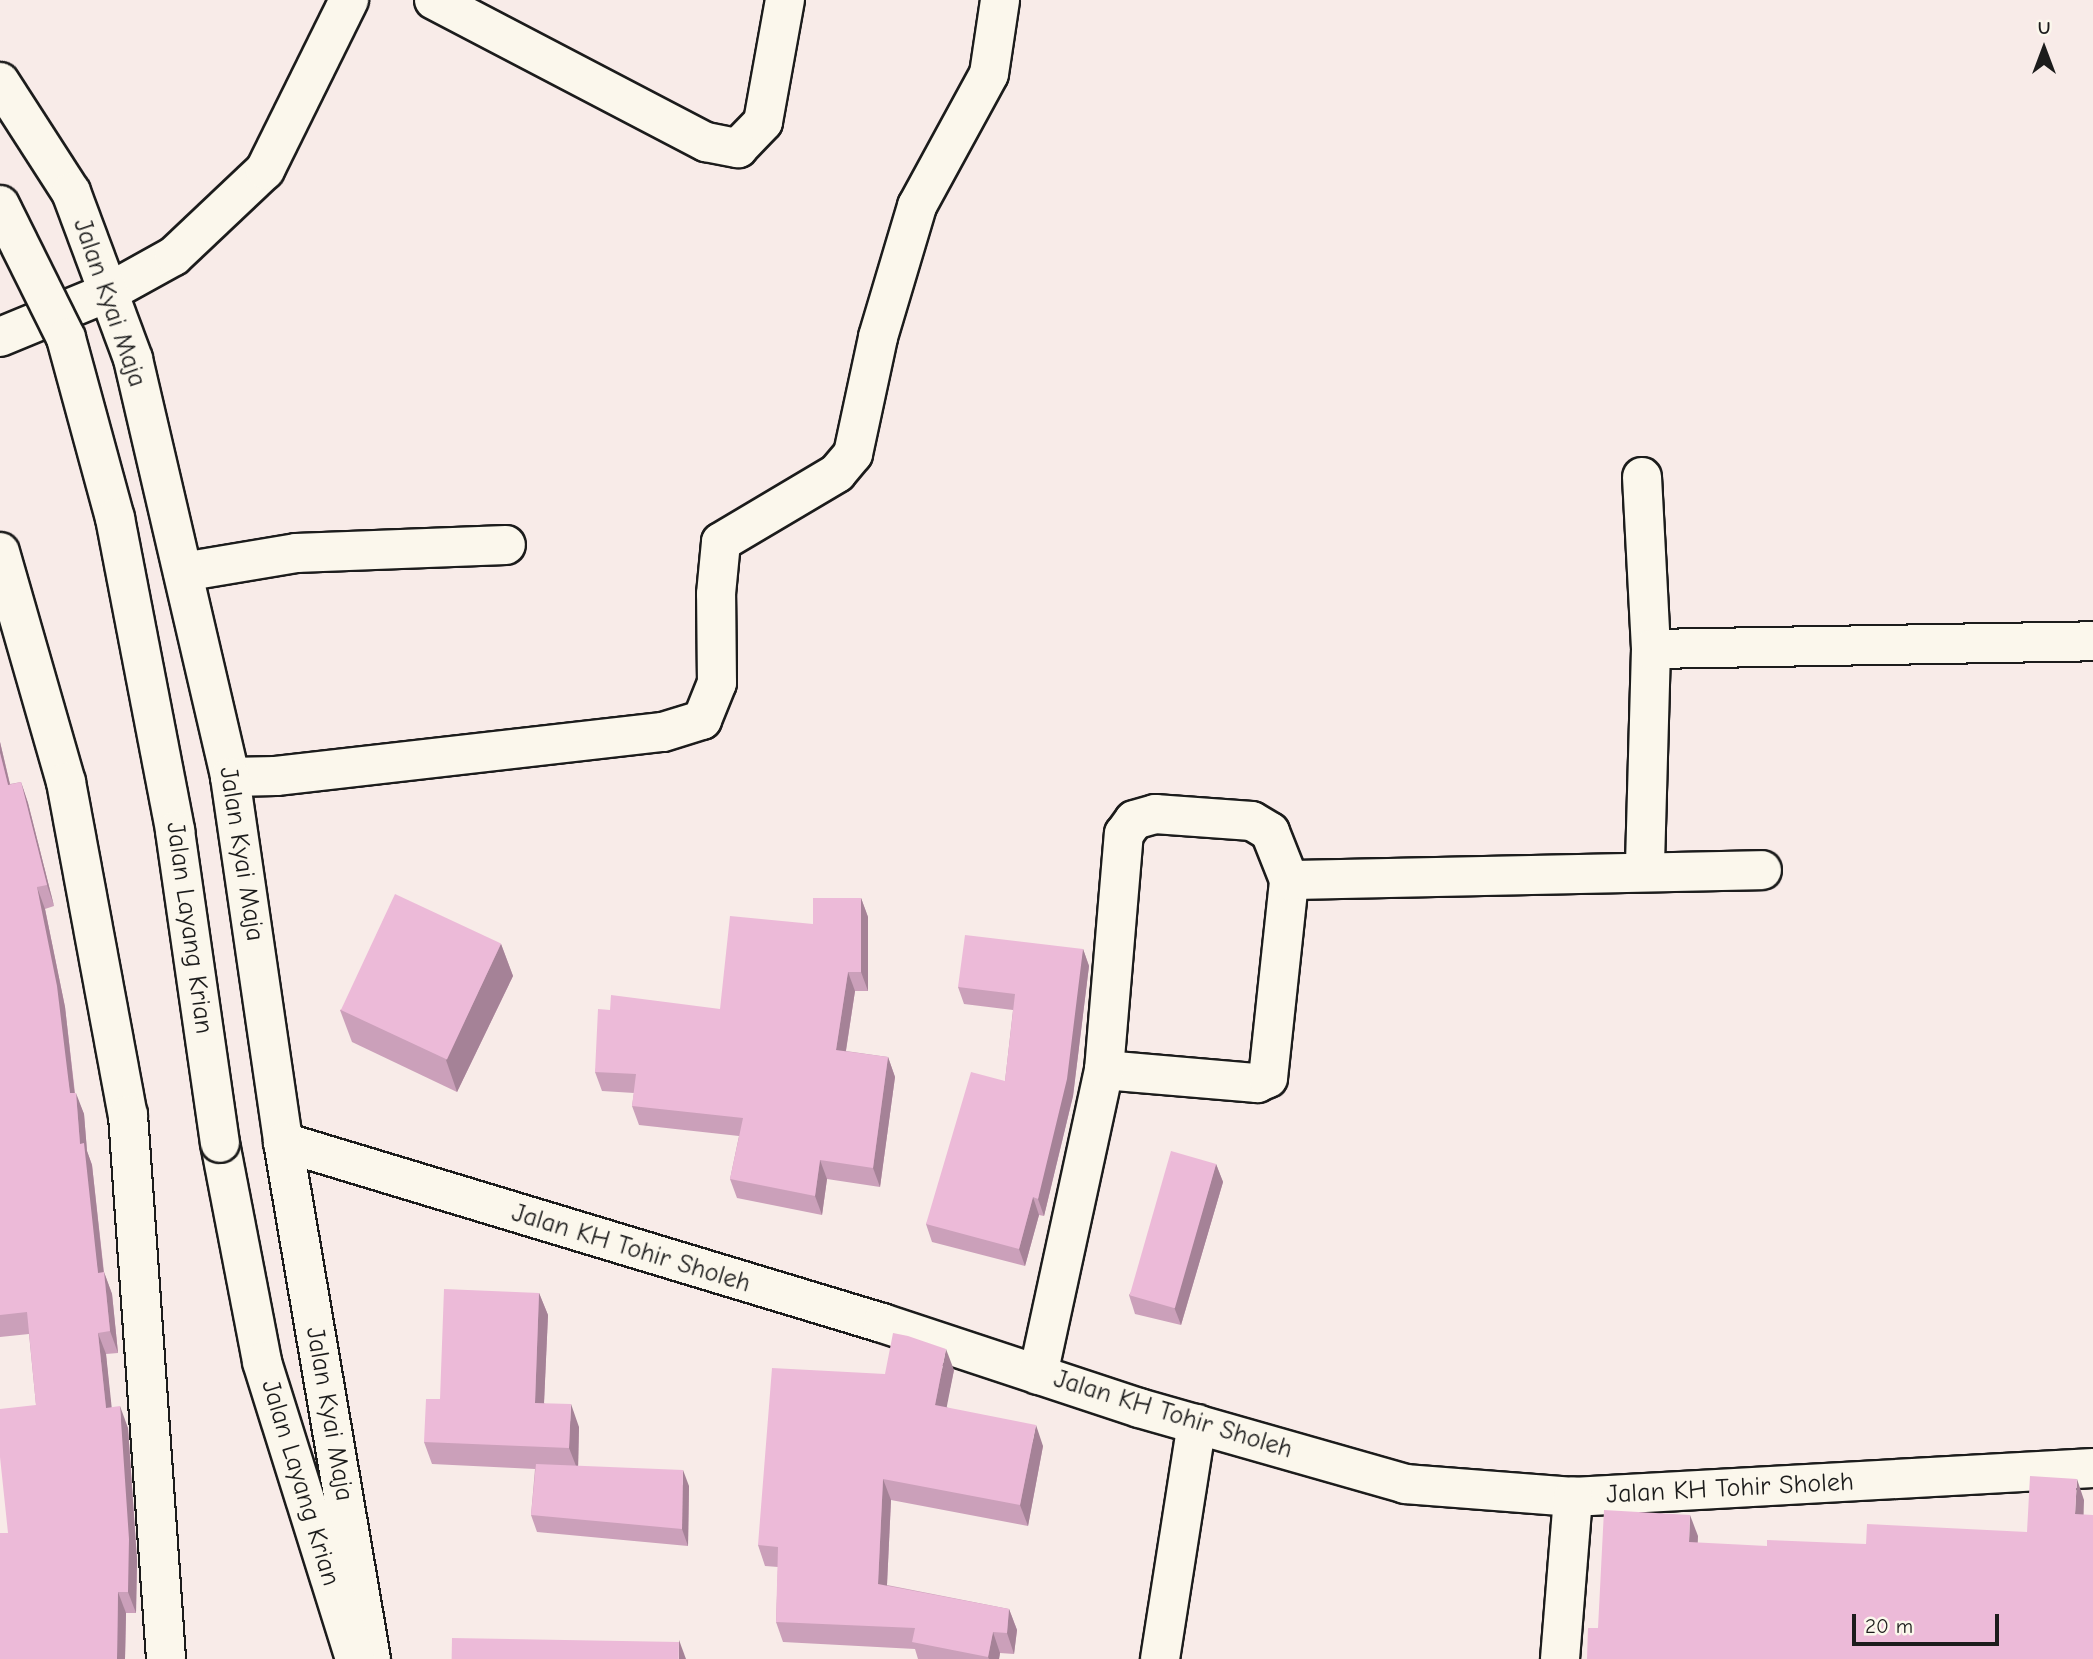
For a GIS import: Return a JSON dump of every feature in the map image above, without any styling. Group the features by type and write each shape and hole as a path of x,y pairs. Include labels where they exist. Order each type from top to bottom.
{"street":[{"path":"2,336 109,292 174,256 265,170 349,0"},
{"path":"433,0 706,142 738,148 763,122 785,0"},
{"path":"230,777 276,776 663,732 702,720 718,682 716,594 721,542 837,473 853,454 878,337 908,244 916,206 989,74 1000,0"},
{"name":"Jalan Kyai Maja","path":"0,82 71,192 133,359 230,777 284,1142 371,1659"},
{"name":"Jalan Layang Krian","path":"0,205 66,338 115,518 175,831 220,1143 262,1362 355,1659"},
{"path":"1642,477 1651,649 1645,869"},
{"path":"183,572 296,553 506,545"},
{"path":"0,552 66,782 128,1115 166,1659"},
{"path":"1651,649 2093,640"},
{"path":"1038,1375 1104,1070 1124,834 1133,820 1156,814 1252,821 1270,832 1289,880 1268,1078 1257,1083 1104,1070"},
{"path":"1289,880 1645,869 1762,870"},
{"name":"Jalan KH Tohir Sholeh","path":"284,1142 1197,1424 1405,1484 1573,1497 2093,1468"},
{"path":"1160,1659 1197,1424"},
{"path":"1560,1659 1573,1497"}],"building":[{"path":"0,753 8,785 21,782 47,885 37,887 57,986 70,1093 76,1093 80,1144 84,1143 98,1273 104,1272 110,1331 98,1333 106,1408 120,1406 129,1539 128,1592 118,1592 117,1659 0,1659 0,1533 8,1533 0,1457 0,1409 36,1405 27,1312 0,1315"},
{"path":"395,894 501,943 447,1059 341,1010"},
{"path":"813,898 861,898 861,972 848,972 836,1050 888,1057 873,1168 820,1160 815,1196 730,1179 743,1118 632,1106 636,1074 595,1072 598,1009 610,1010 611,995 720,1009 730,916 813,924"},
{"path":"965,935 1083,949 1067,1079 1038,1199 1033,1197 1019,1249 926,1224 971,1072 1005,1081 1015,994 958,987"},
{"path":"1171,1151 1216,1164 1175,1308 1130,1295"},
{"path":"444,1289 539,1293 535,1403 571,1404 569,1448 424,1442 426,1399 440,1399"},
{"path":"893,1333 946,1349 935,1405 1036,1425 1020,1505 883,1479 878,1584 1009,1609 1007,1633 993,1632 988,1657 912,1642 915,1628 776,1622 778,1547 758,1545 772,1368 885,1374"},
{"path":"536,1464 683,1470 682,1529 531,1515"},
{"path":"2030,1476 2077,1479 2075,1514 2093,1515 2093,1659 1587,1659 1588,1628 1598,1628 1604,1510 1690,1515 1689,1542 1767,1546 1767,1540 1866,1544 1867,1524 2027,1532"},
{"path":"452,1638 679,1642 679,1659 452,1659"}]}
